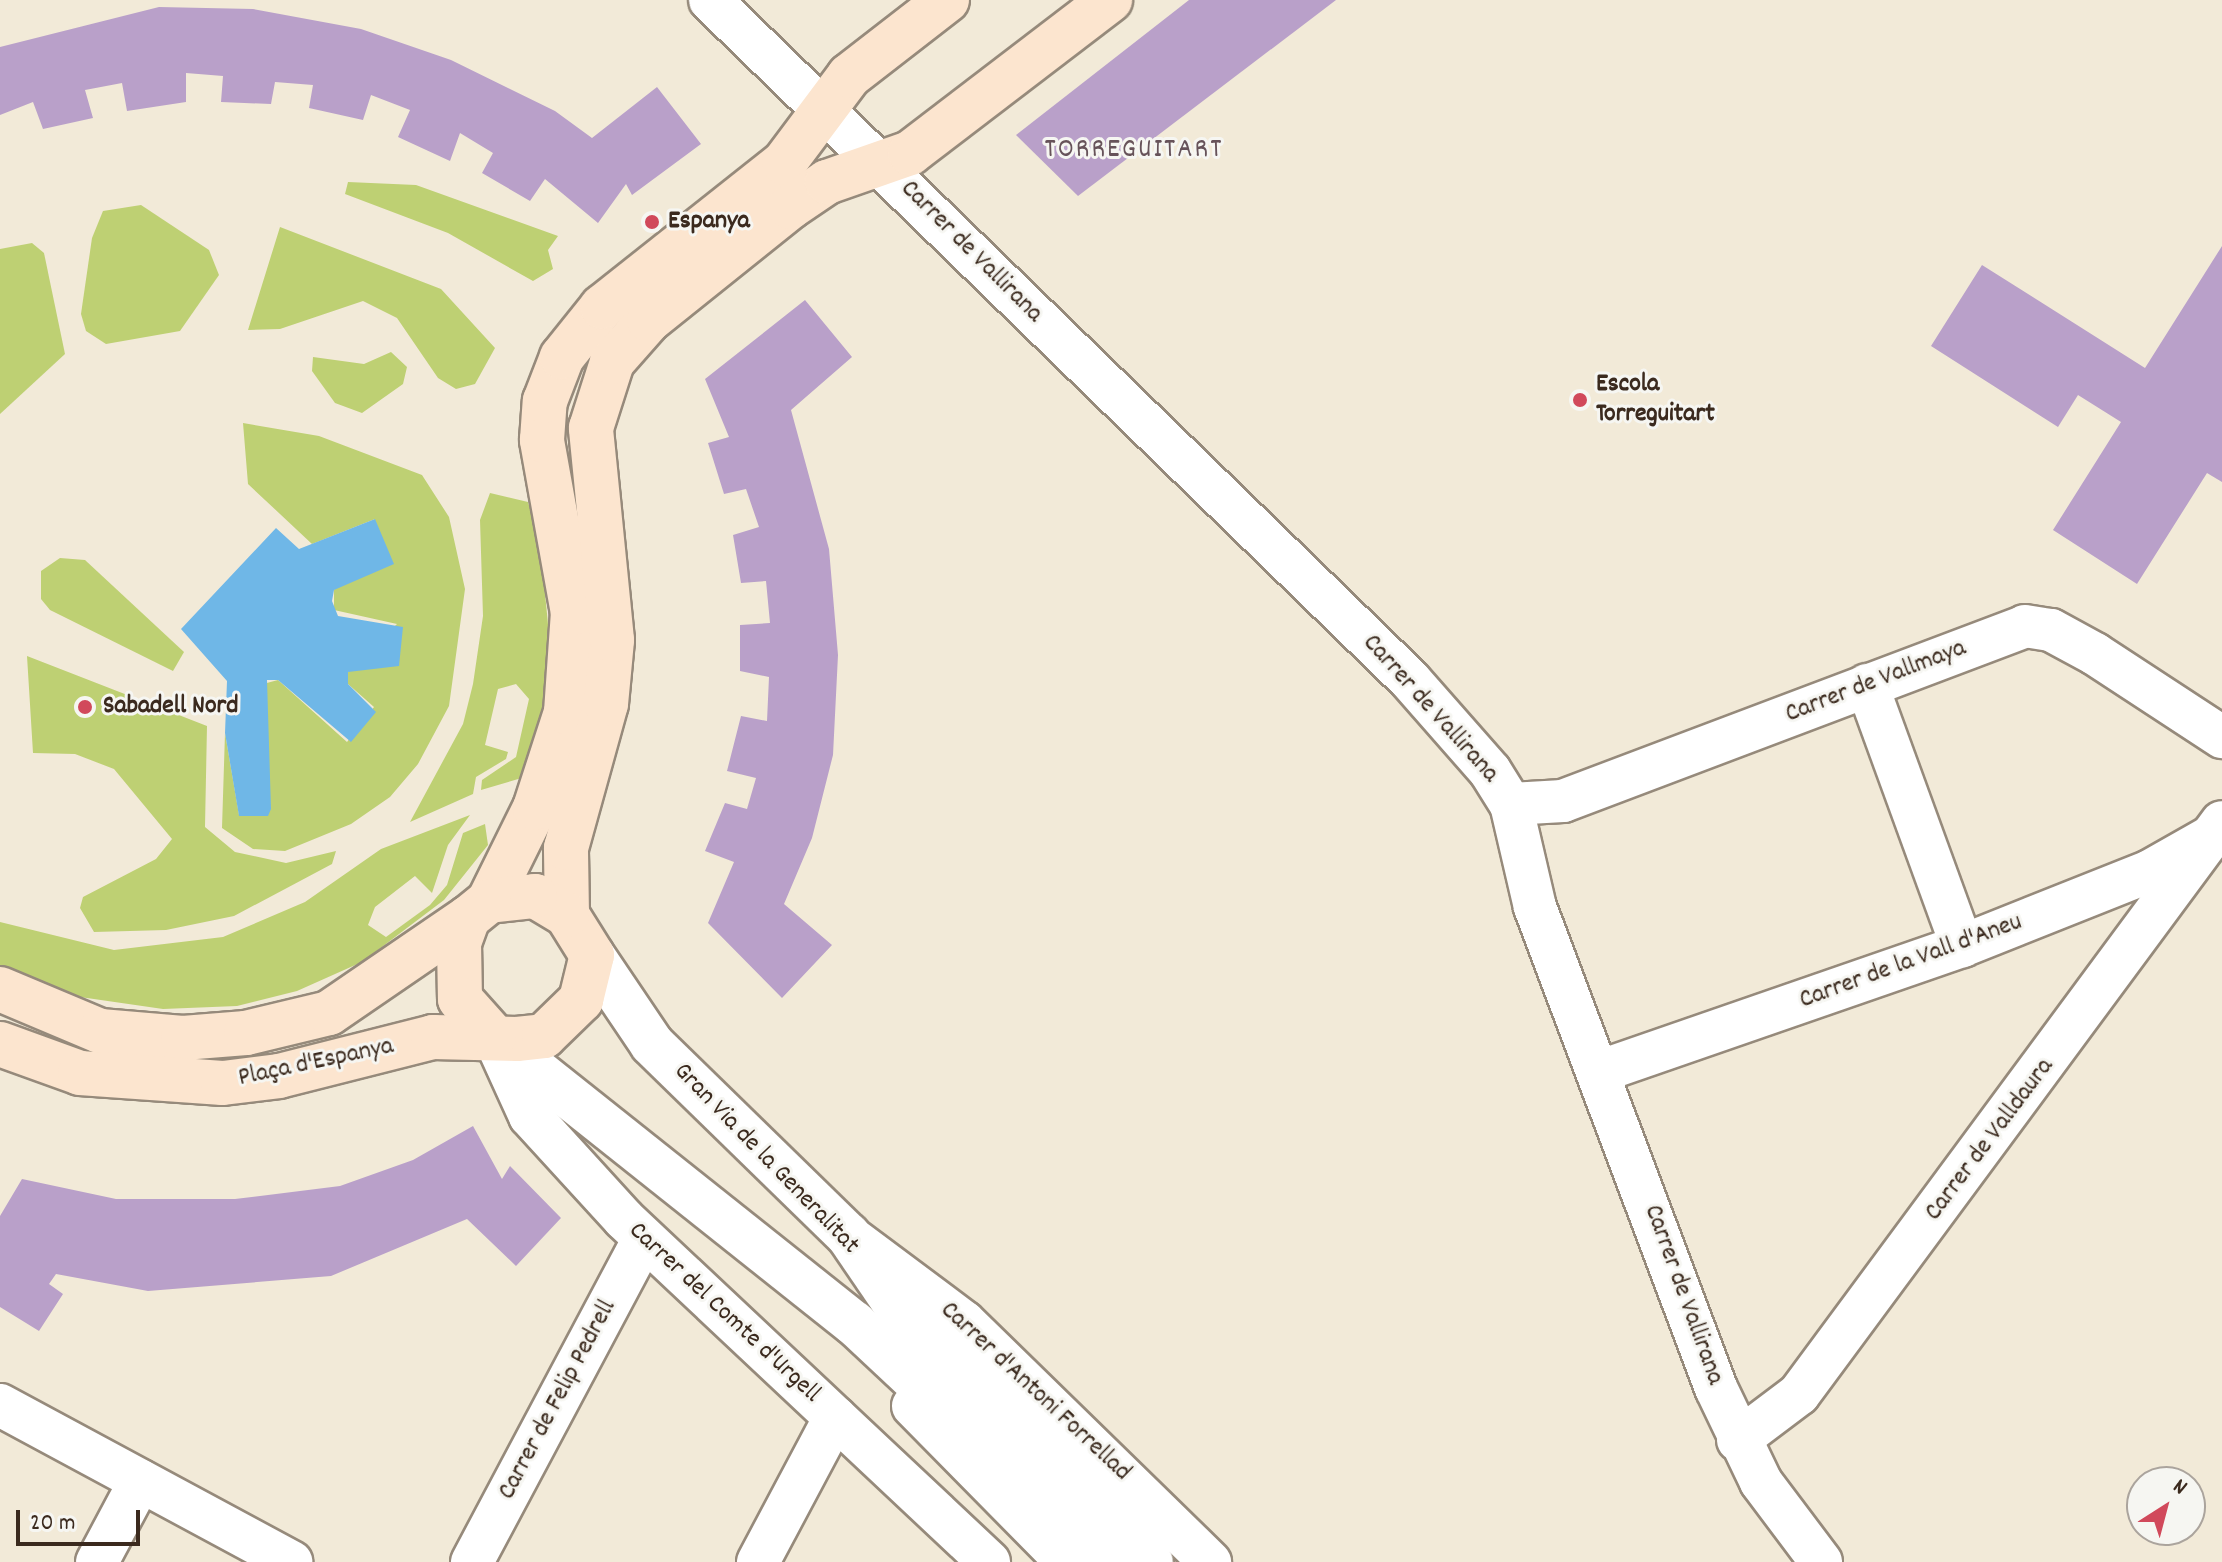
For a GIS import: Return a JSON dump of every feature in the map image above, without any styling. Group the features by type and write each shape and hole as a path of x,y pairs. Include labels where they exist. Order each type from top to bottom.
{"main road":[{"path":"494,1037 460,999 455,965 478,910 535,808 568,699 573,613 542,440 545,401 562,357 602,307 784,163 849,76 947,0"},
{"path":"567,915 566,848 606,704 612,640 594,476 596,404 629,339 790,207 827,182 886,165 1110,0"},
{"path":"8,998 100,1031 183,1038 316,1016 370,989 478,910 535,896 567,915 592,955"},
{"name":"Plaça d'Espanya","path":"7,1057 80,1073 223,1083 279,1076 433,1037 544,1036 568,1019 589,980 592,955"}],"street":[{"name":"Carrer de Vallirana","path":"710,0 825,105 1410,680 1511,804 1535,907 1601,1071 1738,1440 1821,1562"},
{"name":"Carrer de Vallmaya","path":"1511,804 1563,801 2025,626 2051,630 2222,737"},
{"path":"1867,685 1962,946"},
{"name":"Carrer de la Vall d'Aneu","path":"1601,1071 1962,946 2150,871 2218,828"},
{"name":"Carrer de Valldaura","path":"1738,1440 1799,1394 2218,828"},
{"name":"Gran Via de la Generalitat","path":"592,955 652,1044 848,1235 895,1304 1151,1562"},
{"path":"494,1037 910,1371 1109,1562"},
{"name":"Carrer del Comte d'Urgell","path":"494,1037 530,1116 644,1239 989,1562"},
{"name":"Carrer d'Antoni Forrellad","path":"848,1235 964,1322 1210,1562"},
{"name":"Carrer de Felip Pedrell","path":"472,1562 644,1239"},
{"path":"800,1280 846,1341 1067,1562"},
{"path":"0,1405 291,1562"},
{"path":"758,1562 835,1417"},
{"path":"97,1562 140,1481"}],"green space":[{"path":"348,182 416,185 558,236 548,250 553,269 533,281 448,233 345,194"},
{"path":"141,205 209,250 219,275 180,331 106,344 86,331 81,314 92,238 103,211"},
{"path":"280,227 441,289 495,348 475,384 456,389 438,378 397,318 363,301 280,329 248,330"},
{"path":"32,243 44,253 65,354 0,414 0,249"},
{"path":"391,352 407,367 403,384 362,413 335,403 312,371 313,357 364,364"},
{"path":"243,423 319,436 422,475 449,517 465,589 449,706 418,764 390,797 351,824 285,851 253,849 222,828 225,733 239,815 268,816 263,684 278,680 347,742 374,707 348,684 348,672 397,624 334,610 334,590 375,519 312,544 248,484"},
{"path":"490,493 528,502 540,542 551,655 539,734 525,777 481,790 482,780 516,757 529,699 516,684 498,689 485,745 508,752 506,759 476,777 473,794 410,822 463,724 473,684 483,616 480,520"},
{"path":"60,558 85,560 184,652 173,671 50,610 41,599 41,571"},
{"path":"27,656 207,726 205,827 235,852 286,863 336,851 332,864 234,916 166,930 94,932 80,908 83,897 156,859 172,839 114,769 75,754 33,753"},
{"path":"470,815 448,845 432,893 415,876 375,907 368,925 386,937 430,905 447,885 463,833 485,824 488,845 444,900 362,962 297,991 237,1006 163,1009 80,997 0,967 0,922 114,950 223,937 305,902 381,849"}],"water":[{"path":"375,519 394,564 334,590 332,601 338,616 403,627 399,666 348,672 348,684 376,712 351,742 278,680 267,680 271,809 268,816 239,816 225,733 227,681 181,629 276,528 299,549"}],"building":[{"path":"1189,0 1336,0 1078,196 1016,135"},
{"path":"159,7 253,9 361,29 451,60 555,111 592,138 657,87 701,144 632,195 626,184 598,223 545,179 530,201 482,173 493,153 460,133 450,161 398,137 410,110 371,95 363,120 309,108 313,85 275,82 271,104 221,102 223,76 186,73 186,102 127,111 122,83 85,90 93,118 43,129 33,102 0,115 0,47"},
{"path":"2222,246 2222,482 2207,473 2137,584 2053,530 2121,422 2078,395 2058,427 1931,346 1982,265 2145,368"},
{"path":"805,300 852,357 791,410 829,549 838,655 833,755 812,838 784,904 832,945 782,998 708,923 734,862 705,851 725,803 747,809 756,778 727,771 741,716 767,721 769,677 740,671 740,625 770,623 766,581 741,583 733,535 759,527 746,489 724,494 708,443 729,437 705,379"},
{"path":"473,1126 502,1179 510,1166 561,1218 516,1266 467,1219 331,1276 148,1291 56,1274 49,1284 63,1294 39,1331 0,1307 0,1216 22,1179 116,1199 235,1199 340,1186 413,1160"}],"place":[{"name":"Espanya","path":"652,222"},
{"name":"Escola Torreguitart","path":"1580,400"},
{"name":"Sabadell Nord","path":"85,707"}],"district":[{"name":"TORREGUITART","path":"1134,151"}]}
